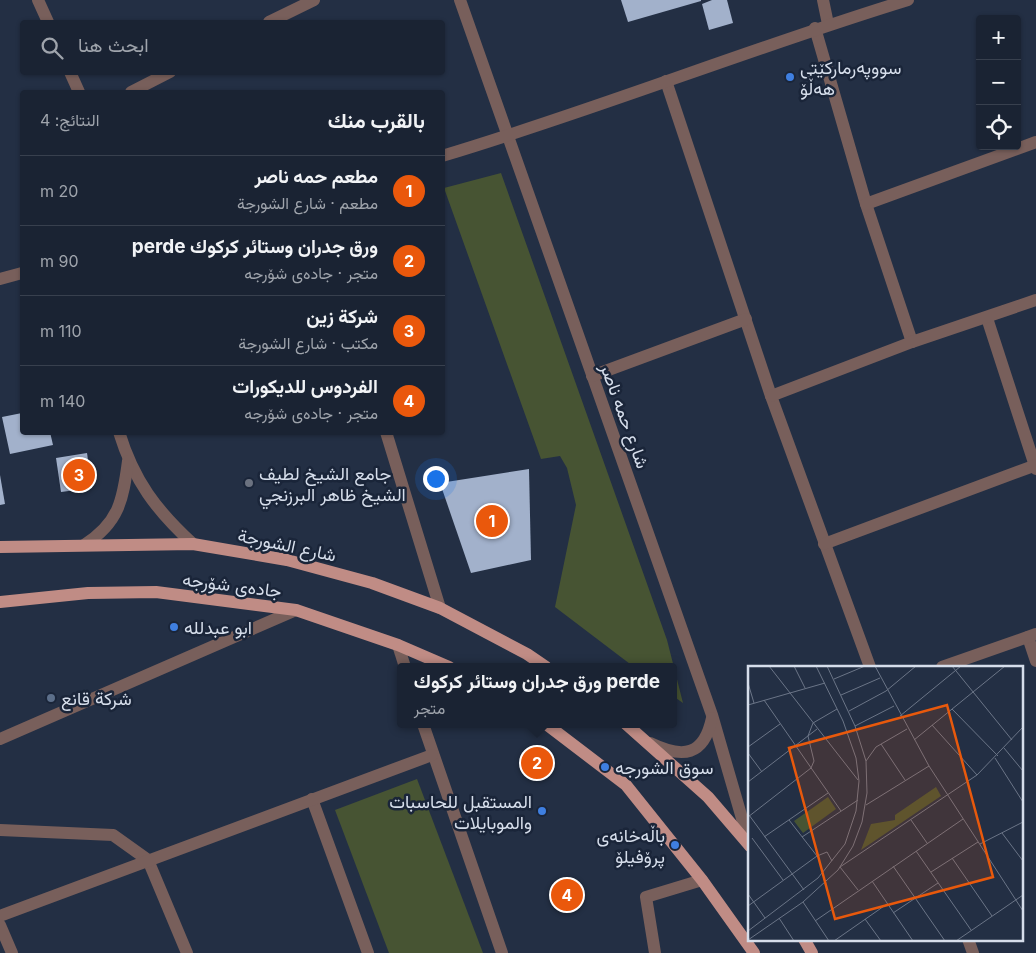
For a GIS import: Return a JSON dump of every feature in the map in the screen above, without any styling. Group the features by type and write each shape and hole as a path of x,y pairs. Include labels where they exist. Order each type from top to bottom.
{"main road":[{"name":"شارع الشورجة","path":"0,546 193,544 287,560 372,583 440,608 527,654 540,663"},
{"name":"جادەی شۆرجە","path":"0,602 88,593 156,592 296,610 398,645 441,663"},
{"path":"551,728 626,785 702,880 754,953"},
{"path":"631,728 708,797 748,844"},
{"path":"805,940 812,953"}],"street":[{"path":"38,0 47,20"},
{"path":"273,20 314,0"},
{"name":"شارع حمه ناصر","path":"460,0 712,715 748,839"},
{"path":"823,0 828,24"},
{"path":"445,155 507,137 815,28 908,0"},
{"path":"815,28 866,204 912,342"},
{"path":"71,75 78,90"},
{"path":"135,90 164,75"},
{"path":"666,80 771,396 870,666"},
{"path":"866,204 1036,142"},
{"path":"0,279 20,274"},
{"path":"771,396 912,342 1036,300"},
{"path":"824,544 1036,467 987,318"},
{"path":"592,376 746,319"},
{"path":"120,435 128,461 146,492 166,519 193,544"},
{"path":"387,435 440,608"},
{"path":"84,545 102,534 113,519 124,493 128,461"},
{"path":"0,739 296,610"},
{"path":"945,666 1032,636 1036,661"},
{"path":"398,645 404,663"},
{"path":"650,743 671,752 682,753 692,751 704,740 712,715"},
{"path":"424,728 502,953"},
{"path":"0,916 432,755"},
{"path":"312,799 368,953"},
{"path":"0,830 113,835 148,860 187,953"},
{"path":"655,953 646,897 702,880"},
{"path":"0,925 12,953"},
{"path":"968,940 973,953"}],"green space":[{"path":"501,173 667,640 673,663 629,663 555,607 576,505 567,468 560,456 541,459 445,188"},
{"path":"677,679 683,703 677,699"},
{"path":"417,779 483,953 389,953 335,810"}],"building":[{"path":"621,0 701,0 701,1 628,22"},
{"path":"712,0 727,0 733,23 709,30 702,4"},
{"path":"20,413 20,435 51,435 53,445 10,454 2,417"},
{"path":"87,453 92,488 61,492 56,458"},
{"path":"529,469 531,560 471,573 440,483"},
{"path":"0,475 5,504 0,505"}],"place":[{"name":"سووپەرمارکێتی هەڵۆ","path":"790,77"},
{"name":"شركة زين","path":"79,475"},
{"name":"جامع الشيخ لطيف الشيخ ظاهر البرزنجي","path":"249,483"},
{"name":"مطعم حمه ناصر","path":"492,521"},
{"name":"ابو عبدلله","path":"174,627"},
{"name":"شركة قانع","path":"51,698"},
{"name":"ورق جدران وستائر كركوك perde","path":"537,763"},
{"name":"سوق الشورجه","path":"605,767"},
{"name":"المستقبل للحاسبات والموبايلات","path":"542,811"},
{"name":"باڵەخانەی پرۆفیلۆ","path":"675,845"},
{"name":"الفردوس للديكورات","path":"567,895"}]}
